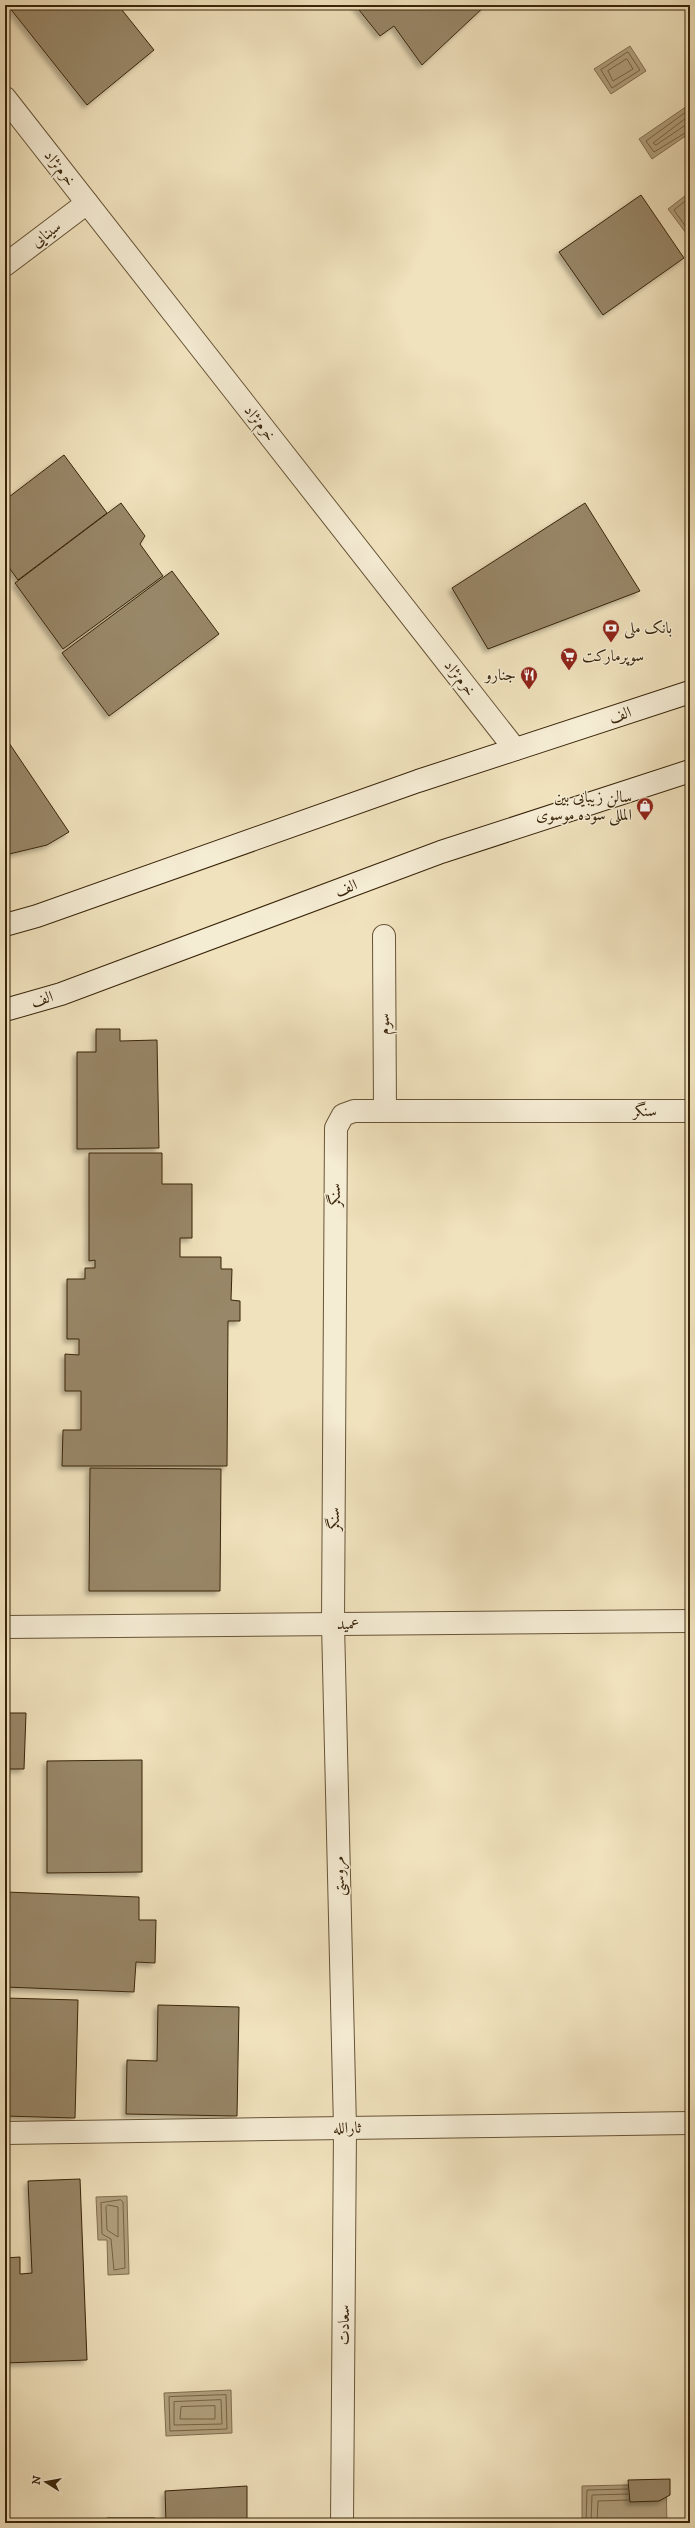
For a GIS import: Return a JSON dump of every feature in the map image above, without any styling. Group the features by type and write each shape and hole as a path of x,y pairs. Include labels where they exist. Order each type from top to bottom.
{"street":[{"name":"خرم‌نژاد","path":"5,98 515,749"},
{"name":"سینایی","path":"5,265 87,203"},
{"name":"الف","path":"5,925 37,916 515,749 690,692"},
{"name":"الف","path":"5,1010 61,994 441,852 690,771"},
{"name":"سوم","path":"384,936 385,1111"},
{"name":"سنگر","path":"333,1624 336,1128 343,1115 354,1111 690,1111"},
{"name":"عمید","path":"5,1627 690,1622"},
{"name":"مروستی","path":"333,1624 345,2128"},
{"name":"ثارالله","path":"5,2133 690,2123"},
{"name":"سعادت","path":"342,2523 345,2128"}],"water":[{"path":"630,46 646,71 611,94 594,69"},
{"path":"690,104 690,133 652,159 639,139"},
{"path":"690,192 690,230 686,233 668,209"},
{"path":"127,2196 129,2274 108,2275 107,2240 98,2240 96,2197"},
{"path":"231,2390 232,2433 166,2436 164,2393"},
{"path":"666,2484 667,2523 582,2523 582,2486"}],"building":[{"path":"12,5 118,5 154,50 87,105 9,7"},
{"path":"355,5 486,5 422,65 394,26 380,36"},
{"path":"641,195 684,258 603,315 559,252"},
{"path":"64,455 107,513 18,580 5,562 5,500"},
{"path":"121,503 145,536 140,544 163,576 63,649 15,583"},
{"path":"585,503 640,591 488,649 452,588"},
{"path":"172,571 219,634 109,716 62,653"},
{"path":"5,737 69,832 47,845 5,855"},
{"path":"96,1029 120,1029 120,1041 157,1040 159,1148 77,1149 77,1052 96,1052"},
{"path":"89,1153 162,1153 162,1184 192,1184 192,1238 180,1238 180,1257 221,1257 221,1269 232,1269 231,1300 240,1301 240,1321 228,1321 227,1466 62,1466 63,1430 81,1430 81,1391 65,1391 65,1354 79,1355 79,1339 67,1339 67,1279 85,1279 85,1268 95,1268 95,1260 89,1261"},
{"path":"90,1468 221,1469 220,1591 89,1591"},
{"path":"5,1713 26,1713 24,1769 5,1769"},
{"path":"142,1760 142,1872 47,1873 47,1761"},
{"path":"5,1892 139,1897 139,1920 156,1920 155,1963 136,1962 134,1992 5,1987"},
{"path":"5,1998 78,2000 75,2118 5,2116"},
{"path":"158,2005 239,2007 237,2116 126,2114 127,2060 157,2061"},
{"path":"80,2179 87,2360 5,2363 5,2258 20,2257 20,2274 32,2273 28,2181"},
{"path":"670,2479 670,2495 659,2501 630,2502 628,2480"},
{"path":"247,2486 247,2523 166,2523 165,2491"},
{"path":"107,2518 155,2518 156,2523 107,2523"}],"place":[{"name":"بانک ملی","path":"611,643"},
{"name":"سوپرمارکت","path":"569,671"},
{"name":"جنارو","path":"529,690"},
{"name":"سالن زیبایی بین المللی سوده موسوی","path":"645,821"}]}
